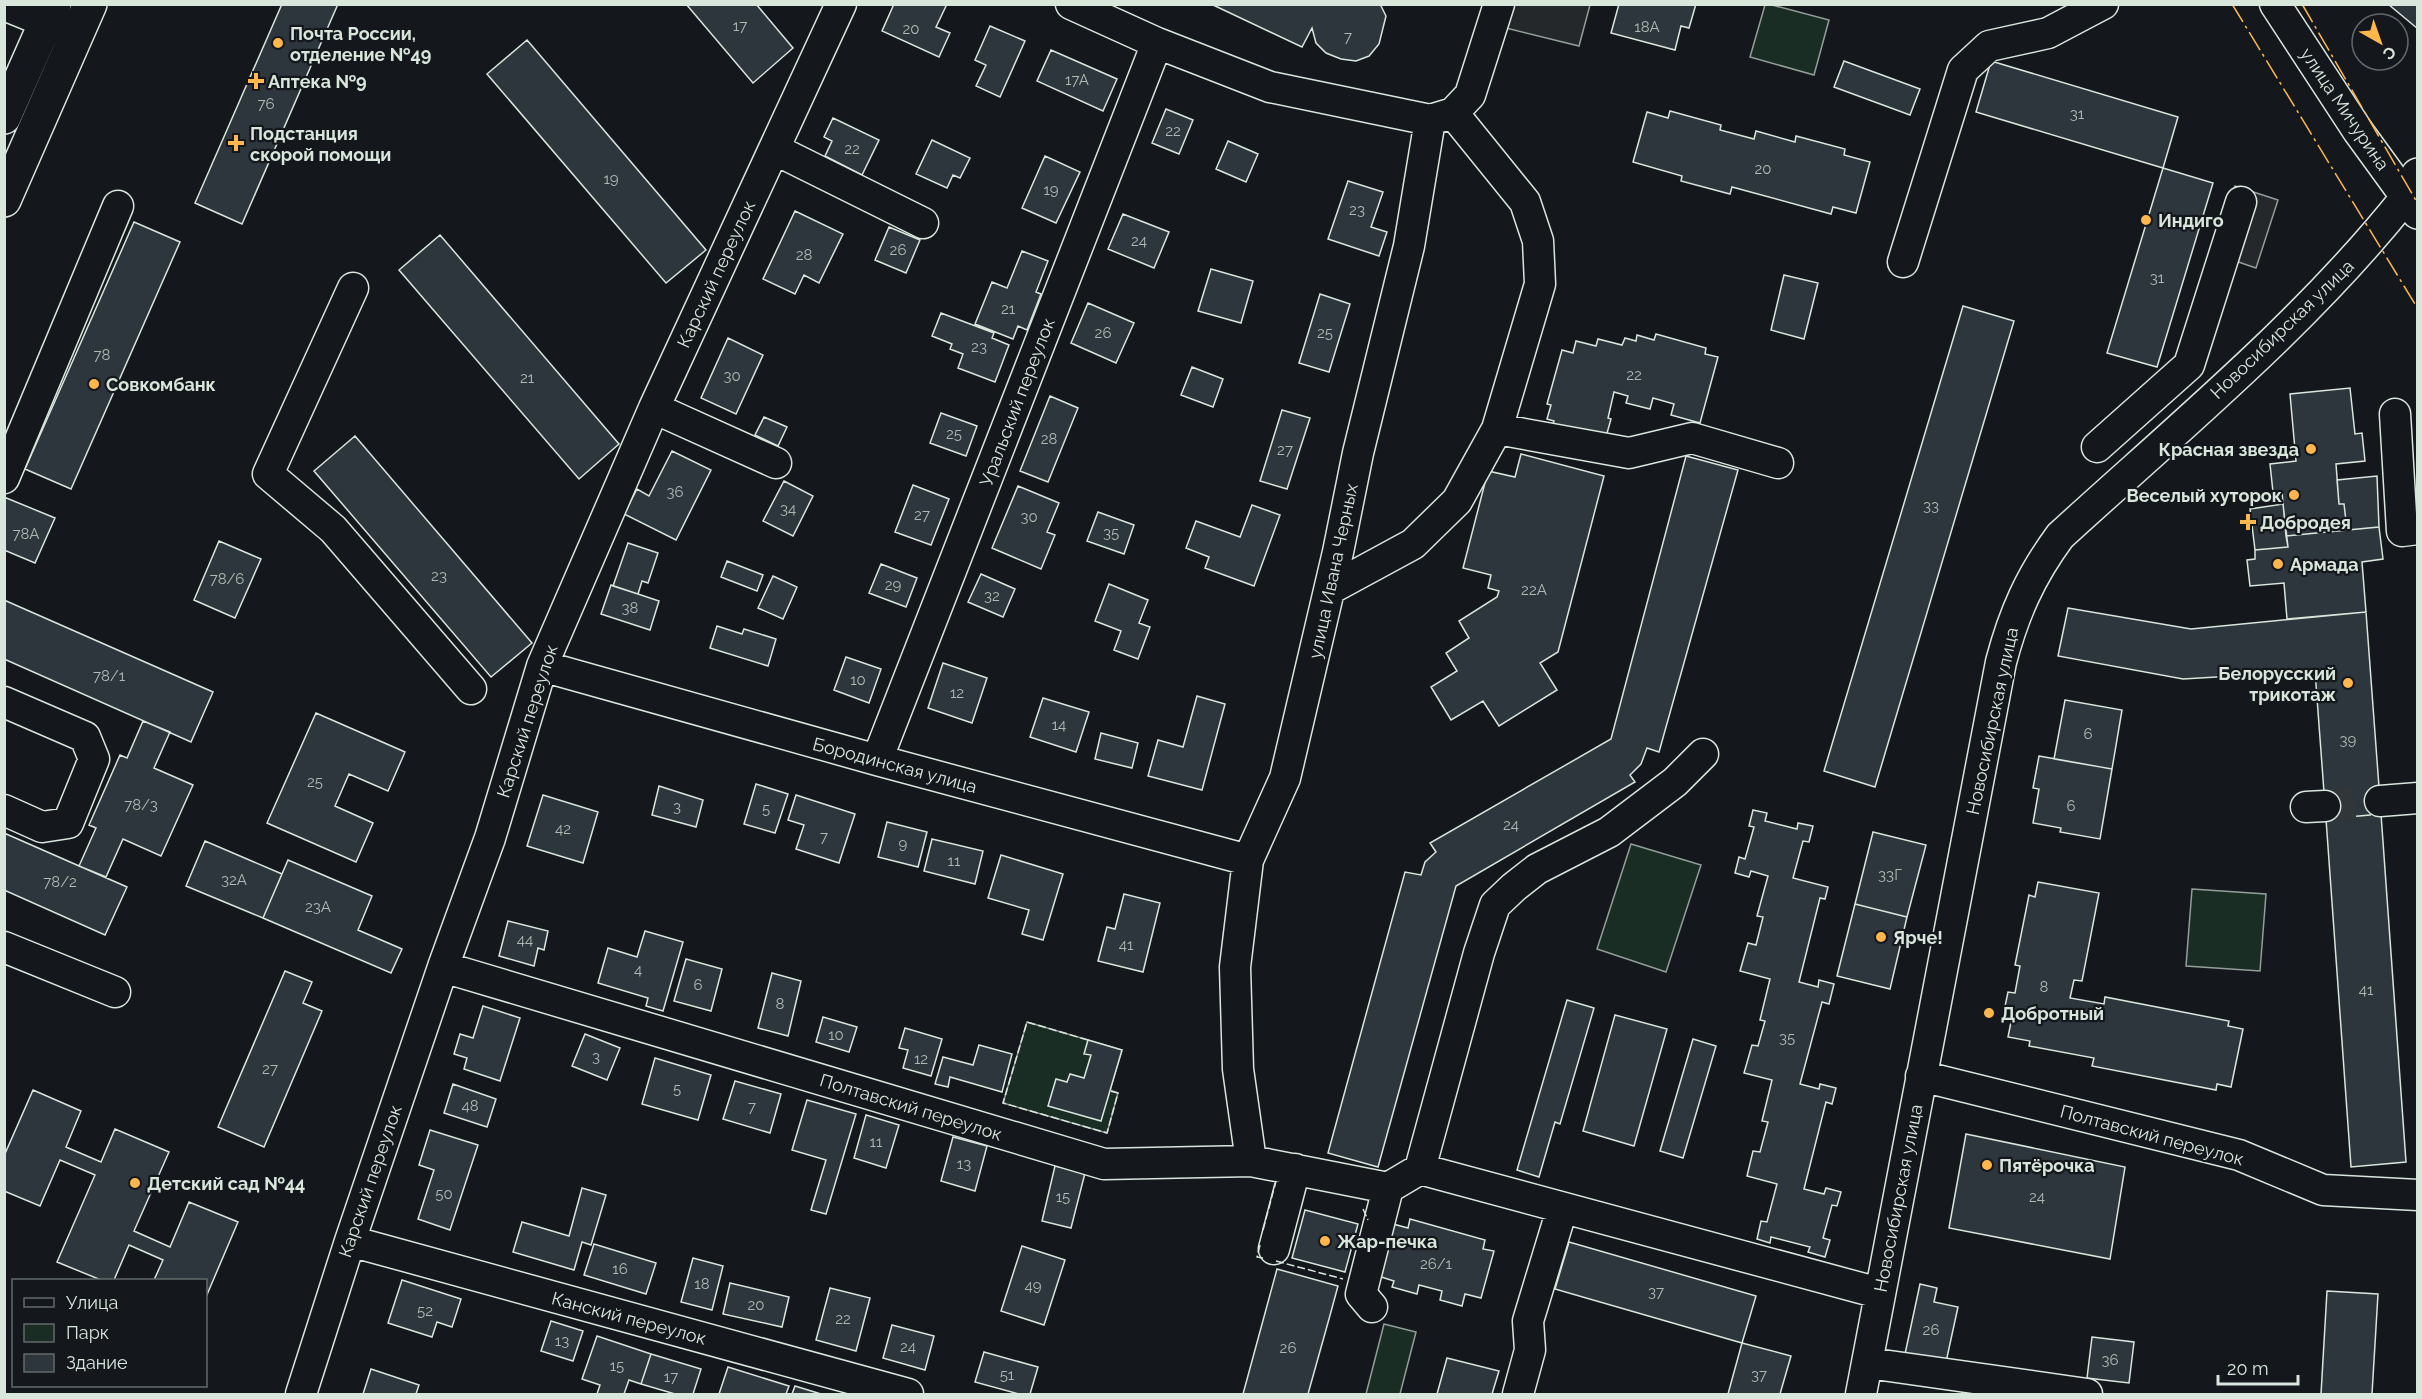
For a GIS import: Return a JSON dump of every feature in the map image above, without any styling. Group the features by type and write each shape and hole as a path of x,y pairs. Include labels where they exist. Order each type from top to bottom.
{"main road":[{"path":"4,200 90,4"},
{"path":"4,117 50,14"}],"street":[{"name":"Карский переулок","path":"301,1395 442,967 490,838 542,666 654,408 841,4"},
{"path":"1071,4 1157,43 1270,87 1442,116 1526,202 1538,241 1540,284 1497,429 1457,501 1413,544 1330,589"},
{"name":"улица Ивана Черных","path":"1251,1161 1238,1069 1235,967 1248,860 1285,778 1330,589 1358,453 1442,116 1470,95 1499,4"},
{"path":"1903,262 1964,70 1989,46 2048,33 2103,4"},
{"name":"улица Мичурина","path":"2275,4 2358,131 2414,195"},
{"path":"4,5 50,14 77,35"},
{"name":"Уральский переулок","path":"877,760 1157,43"},
{"path":"774,149 923,223"},
{"name":"Новосибирская улица","path":"1862,1395 1879,1293 2001,662 2011,625 2025,591 2060,536 2322,294 2414,195"},
{"path":"2097,447 2188,364 2241,201"},
{"path":"4,478 118,207"},
{"path":"352,288 268,474 333,529 471,689"},
{"path":"654,408 776,463"},
{"path":"2395,414 2402,531 2418,529"},
{"path":"1497,429 1629,453 1692,438 1779,463"},
{"name":"Бородинская улица","path":"542,666 877,760 1248,860"},
{"path":"4,702 85,737 94,759 68,823 42,827 4,810"},
{"path":"1372,1307 1361,1294 1388,1188 1420,1169 1479,953 1496,905 1537,869 1609,832 1675,782 1702,754"},
{"path":"2380,801 2418,798"},
{"path":"4,947 115,992"},
{"name":"Полтавский переулок","path":"442,967 1104,1164 1251,1161 1388,1188"},
{"name":"Полтавский переулок","path":"1921,1076 2239,1155 2323,1190 2418,1195"},
{"path":"1274,1249 1295,1169"},
{"path":"1420,1169 1879,1293"},
{"path":"1518,1395 1530,1350 1528,1321 1562,1209"},
{"name":"Канский переулок","path":"350,1241 908,1395"},
{"path":"1868,1362 2087,1395"}],"green space":[{"path":"1765,5 1829,20 1814,75 1750,57"},
{"path":"1631,844 1701,865 1666,972 1597,949"},
{"path":"2192,889 2266,894 2260,971 2186,966"},
{"path":"1027,1022 1122,1050 1110,1090 1118,1093 1107,1133 1003,1103"},
{"path":"1384,1324 1416,1332 1400,1394 1366,1394"}],"shaded area":[{"path":"1509,5 1590,5 1579,46 1502,27"},
{"path":"2235,186 2278,200 2256,268 2212,253"}],"building":[{"path":"282,4 338,4 242,224 195,203"},
{"path":"686,4 756,4 793,48 753,83"},
{"path":"894,4 947,4 936,27 950,33 939,57 882,31"},
{"path":"1211,4 1380,4 1386,16 1379,44 1369,56 1356,61 1341,59 1326,53 1316,43 1312,28 1302,47"},
{"path":"1619,4 1696,4 1689,28 1681,26 1675,50 1611,33"},
{"path":"2388,4 2418,4 2418,29 2410,22 2410,12 2398,12"},
{"path":"990,26 1025,41 1000,97 976,86 986,65 975,60"},
{"path":"527,40 706,250 666,283 487,74"},
{"path":"1051,50 1117,79 1103,111 1037,81"},
{"path":"1844,61 1920,89 1910,115 1834,87"},
{"path":"1991,61 2178,117 2163,168 1976,112"},
{"path":"1166,109 1193,120 1179,154 1152,143"},
{"path":"1670,111 1721,125 1720,130 1754,139 1756,131 1795,142 1796,136 1845,149 1844,155 1870,162 1856,213 1833,207 1831,214 1732,187 1730,194 1681,181 1682,176 1633,162 1647,112 1668,118"},
{"path":"833,118 879,140 862,175 825,156 832,141 824,137"},
{"path":"932,140 970,158 960,178 953,175 947,188 916,174"},
{"path":"1228,141 1258,154 1246,182 1216,169"},
{"path":"1045,156 1080,172 1056,223 1022,208"},
{"path":"2163,168 2213,183 2157,367 2107,353"},
{"path":"1348,181 1383,192 1371,227 1387,232 1379,256 1328,239"},
{"path":"795,211 843,234 819,283 804,275 795,294 763,279"},
{"path":"1123,214 1169,232 1154,268 1108,249"},
{"path":"134,222 180,242 71,489 25,469"},
{"path":"889,227 920,240 906,273 875,260"},
{"path":"440,235 619,444 579,479 399,270"},
{"path":"1022,251 1048,261 1036,292 1041,294 1027,330 1018,326 1013,339 975,324 992,282 1007,288"},
{"path":"1211,269 1253,281 1241,323 1198,311"},
{"path":"1784,275 1818,283 1804,339 1771,330"},
{"path":"1320,294 1350,304 1329,372 1299,363"},
{"path":"1088,303 1134,323 1116,363 1071,343"},
{"path":"1963,306 2014,321 1875,787 1824,771"},
{"path":"941,313 994,333 992,338 1009,345 995,382 958,368 963,354 950,349 952,344 932,336"},
{"path":"1656,334 1706,348 1705,354 1718,357 1700,423 1671,415 1674,404 1653,398 1650,409 1626,403 1628,396 1614,392 1608,418 1611,419 1604,444 1551,430 1554,421 1547,419 1551,405 1547,404 1562,350 1573,353 1576,341 1596,346 1598,339 1622,345 1625,338 1636,341 1637,335 1654,340"},
{"path":"728,338 763,355 736,414 701,398"},
{"path":"1192,367 1223,379 1213,407 1181,395"},
{"path":"2350,388 2355,434 2362,433 2365,461 2336,464 2339,504 2344,504 2347,530 2286,536 2282,492 2273,492 2270,464 2296,461 2290,394"},
{"path":"1050,396 1078,408 1048,482 1020,471"},
{"path":"1282,410 1310,418 1287,489 1260,481"},
{"path":"941,413 977,426 966,456 930,443"},
{"path":"764,417 787,427 778,446 755,435"},
{"path":"355,436 532,643 491,677 314,471"},
{"path":"672,451 711,470 676,540 624,514 637,489 649,496"},
{"path":"1521,454 1604,476 1558,652 1540,663 1557,690 1499,726 1483,701 1451,720 1431,687 1457,671 1446,653 1469,638 1459,621 1497,597 1499,591 1488,588 1491,575 1463,568 1488,471 1515,477"},
{"path":"1686,456 1738,470 1659,752 1647,748 1641,764 1630,775 1635,782 1456,886 1378,1167 1328,1153 1405,872 1421,875 1425,862 1436,852 1430,843 1611,739"},
{"path":"2377,476 2379,527 2347,530 2344,504 2339,504 2337,480"},
{"path":"784,481 813,496 793,536 763,521"},
{"path":"913,485 949,499 931,545 895,532"},
{"path":"1018,486 1059,503 1047,532 1055,535 1041,569 992,548"},
{"path":"4,497 55,518 35,563 4,550"},
{"path":"2283,504 2288,547 2255,550 2250,509"},
{"path":"1252,505 1280,515 1254,586 1205,568 1209,557 1186,548 1196,521 1240,537"},
{"path":"1098,512 1134,525 1124,554 1087,541"},
{"path":"2379,527 2383,559 2362,562 2366,612 2287,619 2284,583 2250,586 2247,560 2255,559 2255,550 2288,547 2286,536"},
{"path":"219,541 261,559 235,618 194,600"},
{"path":"628,543 658,553 648,583 642,581 638,594 613,586"},
{"path":"727,561 763,575 757,591 721,577"},
{"path":"881,564 917,578 906,607 869,593"},
{"path":"981,574 1015,589 1003,617 968,602"},
{"path":"773,576 797,587 783,619 758,608"},
{"path":"1109,584 1148,600 1139,623 1150,627 1138,659 1114,650 1121,631 1095,621"},
{"path":"611,585 659,601 650,630 601,614"},
{"path":"4,600 213,692 191,742 4,659"},
{"path":"2068,608 2191,629 2366,612 2381,814 2326,819 2315,671 2183,679 2058,656"},
{"path":"717,626 742,634 744,629 776,639 768,666 710,648"},
{"path":"846,657 881,669 869,703 834,690"},
{"path":"943,663 987,678 972,723 928,708"},
{"path":"1197,696 1225,704 1202,790 1148,776 1158,740 1183,747"},
{"path":"1043,698 1089,712 1076,752 1030,737"},
{"path":"2065,700 2122,710 2112,769 2054,759"},
{"path":"316,713 405,752 388,791 349,774 335,806 373,823 356,862 267,823"},
{"path":"143,721 170,732 154,768 193,785 161,856 123,839 106,877 79,866 96,828 89,825 120,755 127,758"},
{"path":"1101,733 1138,743 1132,768 1095,759"},
{"path":"2039,756 2112,769 2100,839 2060,832 2061,828 2033,823 2039,789 2033,788"},
{"path":"756,784 788,794 775,833 744,824"},
{"path":"659,786 703,800 696,827 652,815"},
{"path":"543,795 598,812 583,863 527,846"},
{"path":"796,795 855,814 839,863 796,849 804,825 788,820"},
{"path":"1753,810 1767,813 1765,821 1797,829 1798,823 1813,826 1809,842 1803,841 1793,878 1828,887 1825,899 1820,898 1799,982 1818,987 1819,980 1834,984 1829,1004 1822,1002 1800,1084 1819,1089 1820,1084 1836,1088 1832,1104 1826,1102 1804,1189 1824,1194 1826,1188 1841,1192 1837,1206 1832,1205 1823,1238 1830,1240 1825,1257 1808,1252 1810,1247 1771,1237 1770,1243 1757,1239 1761,1221 1767,1222 1777,1184 1747,1176 1753,1151 1760,1152 1768,1122 1762,1121 1772,1080 1744,1073 1752,1045 1758,1046 1765,1021 1760,1020 1770,979 1740,971 1748,943 1756,945 1763,917 1757,916 1768,876 1751,871 1749,877 1735,873 1739,857 1745,859 1754,827 1749,826"},
{"path":"2381,814 2406,1162 2351,1167 2326,819"},
{"path":"887,822 927,832 918,867 878,857"},
{"path":"1873,832 1926,845 1907,917 1855,904"},
{"path":"4,833 127,887 105,935 4,890"},
{"path":"932,839 983,851 975,884 924,871"},
{"path":"205,841 282,874 263,918 186,886"},
{"path":"1001,855 1063,874 1043,940 1022,934 1029,910 988,898"},
{"path":"288,860 372,896 358,930 402,949 391,973 263,918"},
{"path":"2038,882 2099,893 2082,981 2074,980 2070,998 2104,1004 2105,997 2229,1021 2228,1026 2243,1029 2231,1087 2217,1084 2216,1090 2092,1066 2094,1058 2029,1046 2030,1041 2008,1037 2013,1012 2004,1011 2008,992 2015,993 2020,966 2015,965 2029,895 2035,897"},
{"path":"1124,894 1160,903 1143,972 1098,961 1107,927 1115,929"},
{"path":"1855,904 1907,917 1890,989 1837,976"},
{"path":"508,921 548,931 544,950 538,948 534,966 499,956"},
{"path":"645,931 683,942 663,1011 646,1006 648,998 598,983 608,948 637,957"},
{"path":"686,959 722,969 711,1011 674,1001"},
{"path":"285,971 312,982 303,1003 322,1011 264,1147 218,1127"},
{"path":"772,973 801,981 788,1036 758,1028"},
{"path":"1567,1000 1594,1008 1560,1124 1555,1122 1539,1177 1517,1170"},
{"path":"483,1006 520,1018 500,1081 464,1069 467,1058 454,1054 460,1034 473,1038"},
{"path":"1615,1015 1667,1029 1634,1146 1583,1131"},
{"path":"823,1017 857,1027 849,1052 816,1042"},
{"path":"905,1028 942,1039 931,1076 903,1068 908,1050 899,1048"},
{"path":"585,1034 620,1048 607,1080 572,1066"},
{"path":"1693,1039 1716,1046 1683,1158 1660,1151"},
{"path":"1088,1040 1122,1050 1101,1121 1048,1106 1056,1079 1067,1082 1070,1074 1084,1078 1091,1055 1084,1054"},
{"path":"979,1045 1012,1054 1002,1092 950,1077 948,1087 935,1084 943,1057 973,1065"},
{"path":"655,1058 711,1075 698,1120 642,1104"},
{"path":"735,1081 781,1094 770,1133 723,1119"},
{"path":"453,1084 496,1099 487,1127 444,1113"},
{"path":"33,1090 81,1111 66,1147 101,1162 115,1129 169,1152 134,1231 170,1247 189,1202 238,1222 207,1295 207,1279 154,1279 163,1260 129,1245 114,1279 99,1279 57,1262 95,1175 60,1160 40,1206 4,1191 4,1156"},
{"path":"807,1100 856,1114 826,1214 811,1210 826,1160 792,1150"},
{"path":"866,1115 899,1125 886,1168 854,1158"},
{"path":"430,1130 478,1145 450,1230 418,1219 434,1170 419,1165"},
{"path":"1966,1134 2125,1167 2110,1259 1949,1228"},
{"path":"953,1137 987,1146 975,1191 941,1181"},
{"path":"1055,1166 1085,1173 1071,1228 1042,1221"},
{"path":"582,1188 606,1195 591,1245 582,1242 574,1270 513,1252 522,1222 569,1236"},
{"name":"Жар-печка","path":"1305,1210 1358,1224 1345,1272 1292,1258"},
{"path":"1410,1219 1485,1240 1483,1249 1494,1251 1481,1298 1465,1294 1462,1306 1440,1300 1442,1291 1419,1285 1417,1294 1392,1287 1394,1281 1378,1276 1393,1224 1408,1228"},
{"path":"1569,1242 1756,1296 1742,1343 1555,1289"},
{"path":"594,1244 656,1263 646,1294 584,1275"},
{"path":"1022,1246 1065,1260 1044,1325 1001,1311"},
{"path":"693,1258 723,1266 712,1310 681,1302"},
{"path":"1277,1269 1338,1286 1308,1394 1243,1394"},
{"path":"402,1280 461,1299 452,1327 437,1322 432,1337 388,1323"},
{"path":"730,1283 789,1297 782,1327 723,1314"},
{"path":"1920,1284 1937,1288 1934,1302 1958,1307 1946,1362 1905,1354"},
{"path":"830,1288 870,1298 856,1351 816,1340"},
{"path":"2327,1291 2378,1294 2372,1394 2321,1394"},
{"path":"551,1321 583,1331 573,1361 541,1351"},
{"path":"892,1325 934,1336 925,1370 883,1358"},
{"path":"597,1336 651,1354 641,1384 629,1380 624,1394 597,1394 600,1385 582,1379"},
{"path":"2092,1337 2134,1342 2129,1383 2087,1378"},
{"path":"1742,1343 1791,1356 1780,1394 1728,1394"},
{"path":"984,1352 1038,1367 1030,1394 1019,1394 975,1382"},
{"path":"651,1354 701,1369 693,1394 675,1394 641,1384"},
{"path":"1447,1358 1499,1371 1492,1394 1437,1394"},
{"path":"728,1367 789,1386 786,1394 719,1394"},
{"path":"371,1369 419,1385 416,1394 363,1394"},
{"path":"795,1386 821,1394 792,1394"}],"tunnel":[{"path":"2325,806 2380,801"}],"fence":[{"path":"1088,1040 1027,1022 1003,1103 1107,1133 1118,1093 1110,1091"},
{"path":"1263,1230 1276,1181"},
{"path":"1363,1209 1368,1220"},
{"path":"1260,1245 1257,1257 1263,1258"},
{"path":"1276,1261 1343,1279"}],"power":[{"path":"2232,4 2418,309"},
{"path":"2302,4 2418,204"}],"place":[{"name":"Почта России, отделение №49","path":"278,43"},
{"name":"Аптека №9","path":"256,81"},
{"name":"Подстанция скорой помощи","path":"236,143"},
{"name":"Индиго","path":"2146,220"},
{"name":"Совкомбанк","path":"94,384"},
{"name":"Красная звезда","path":"2311,449"},
{"name":"Веселый хуторок","path":"2294,495"},
{"name":"Добродея","path":"2248,522"},
{"name":"Армада","path":"2278,564"},
{"name":"Белорусский трикотаж","path":"2348,683"},
{"name":"Ярче!","path":"1881,937"},
{"name":"Добротный","path":"1989,1013"},
{"name":"Пятёрочка","path":"1987,1165"},
{"name":"Детский сад №44","path":"135,1183"},
{"name":"Жар-печка","path":"1325,1241"}]}
